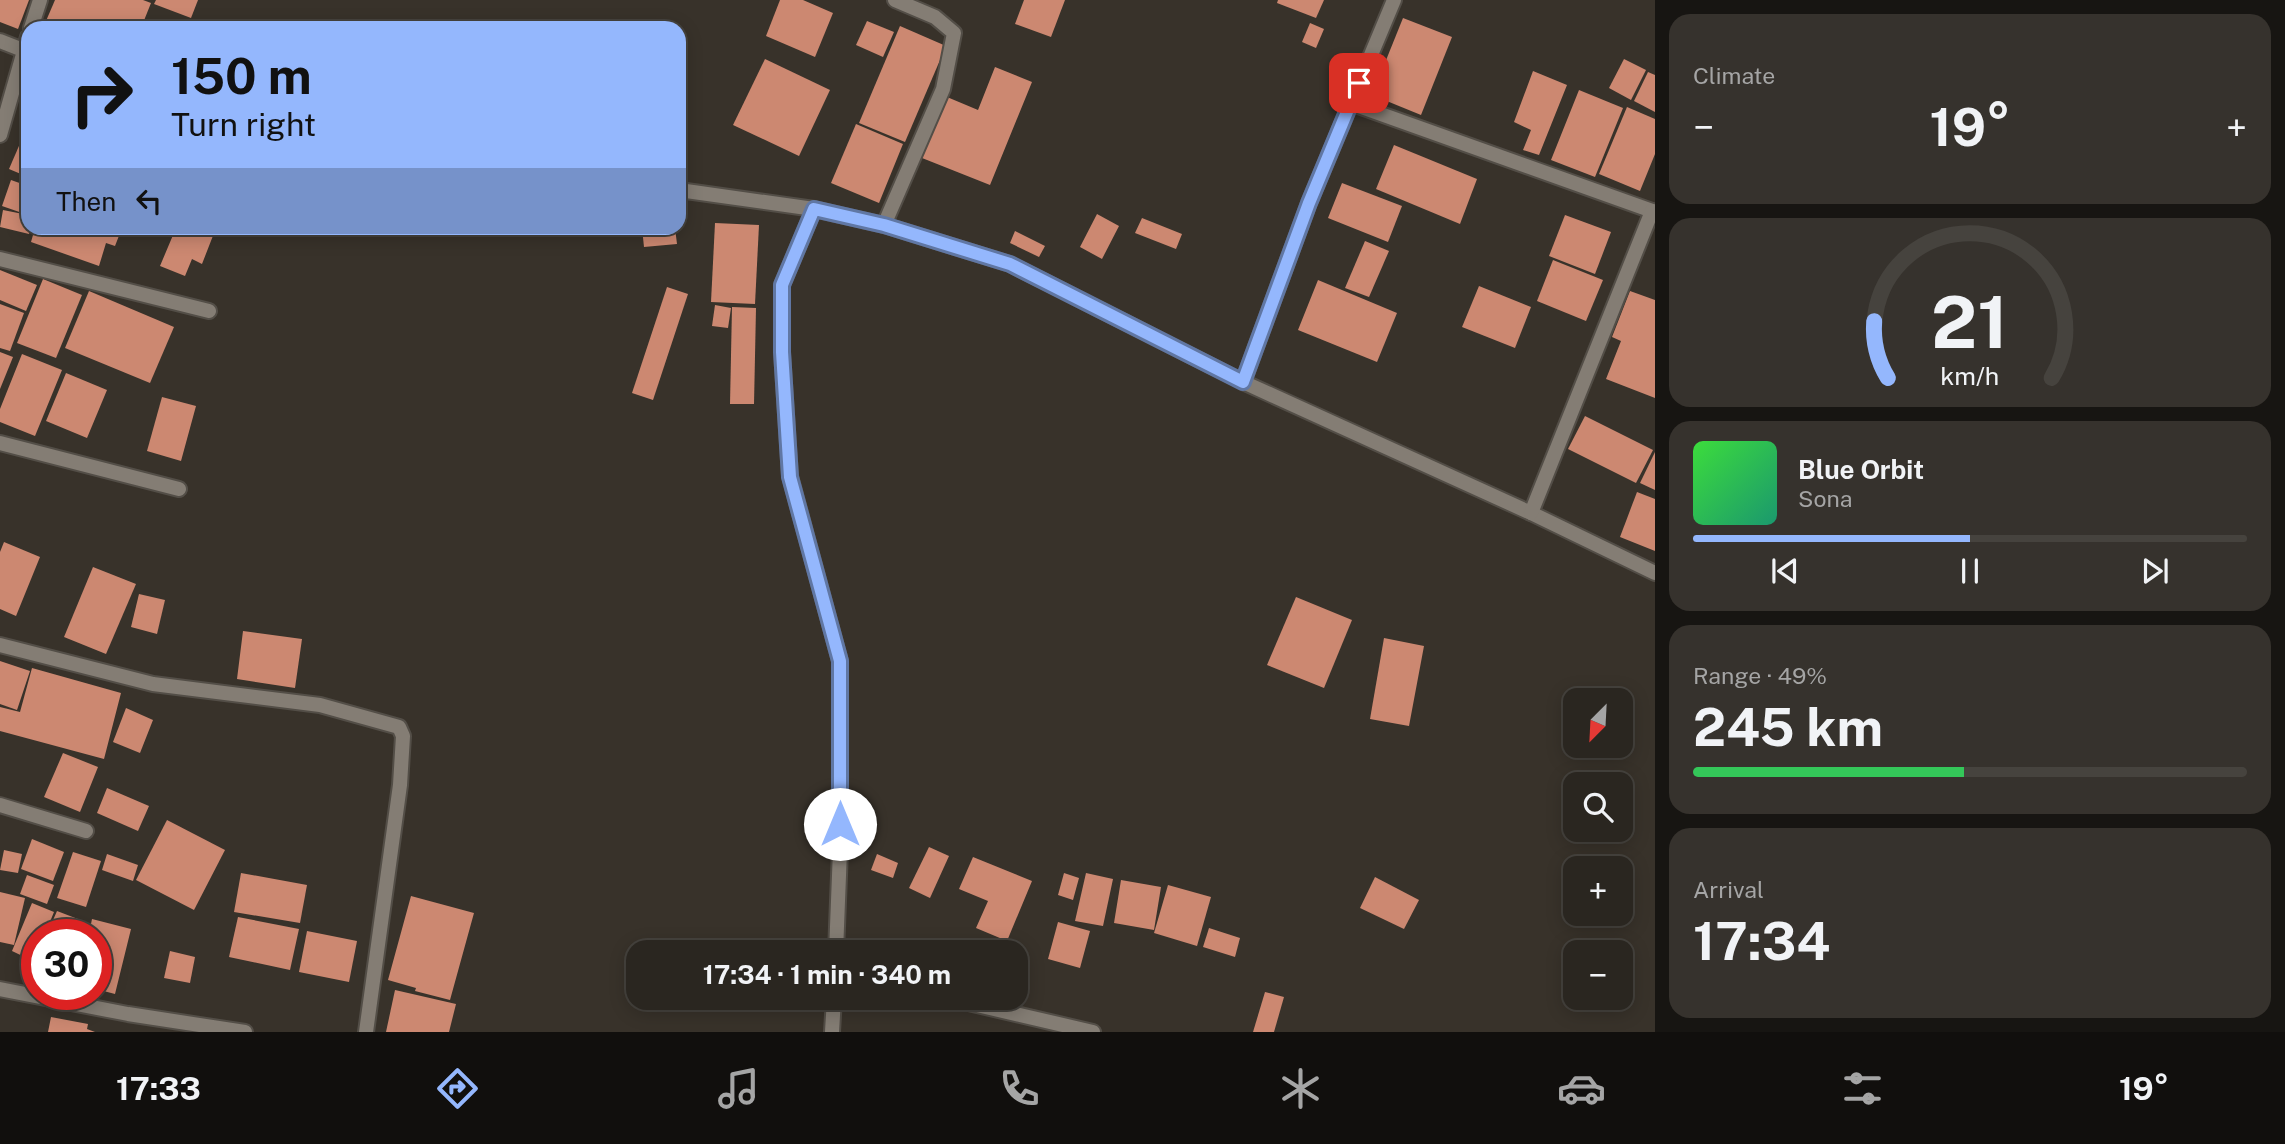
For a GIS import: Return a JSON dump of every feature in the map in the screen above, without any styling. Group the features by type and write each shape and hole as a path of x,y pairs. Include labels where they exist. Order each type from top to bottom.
{"street":[{"path":"33,21 40,0"},
{"path":"884,225 943,89 954,33 935,17 895,0"},
{"path":"1243,382 1309,203 1394,0"},
{"path":"0,41 21,45"},
{"path":"0,135 21,63"},
{"path":"1350,103 1654,212 1531,513"},
{"path":"686,191 814,209 884,225 1010,264 1243,382 1531,513 1655,573"},
{"path":"814,209 782,285 782,352 790,477 840,661 840,850 836,940"},
{"path":"0,259 209,311"},
{"path":"0,443 179,489"},
{"path":"0,645 153,684 320,705 400,727 403,736 400,785 366,1032"},
{"path":"0,805 86,831"},
{"path":"0,989 128,1014 245,1032"},
{"path":"832,1032 833,1010"},
{"path":"999,1010 1093,1032"}],"building":[{"path":"0,0 29,0 18,29 0,22"},
{"path":"55,0 143,0 151,3 144,21 46,21"},
{"path":"156,0 198,0 191,18 154,4"},
{"path":"780,0 803,0 833,13 815,57 766,36"},
{"path":"1024,0 1065,0 1051,37 1015,24"},
{"path":"1278,0 1324,0 1316,18 1277,3"},
{"path":"1403,18 1452,37 1421,115 1372,95"},
{"path":"867,21 894,32 883,57 856,45"},
{"path":"1310,23 1324,29 1316,48 1302,42"},
{"path":"900,26 946,46 905,142 859,123"},
{"path":"765,59 830,90 799,156 733,125"},
{"path":"1624,59 1646,70 1631,100 1609,88"},
{"path":"995,67 1032,82 990,185 922,158 947,97 978,110"},
{"path":"1533,71 1567,85 1539,155 1523,150 1531,130 1514,122"},
{"path":"1648,72 1655,75 1655,112 1634,101"},
{"path":"1579,90 1623,108 1595,177 1551,160"},
{"path":"1627,107 1655,119 1655,154 1640,191 1599,174"},
{"path":"856,124 903,144 879,203 831,183"},
{"path":"21,141 21,174 9,169"},
{"path":"1394,145 1477,179 1460,224 1376,189"},
{"path":"11,180 21,184 21,213 2,206"},
{"path":"1342,183 1402,206 1388,242 1328,218"},
{"path":"3,210 21,214 21,232 0,227"},
{"path":"1097,214 1119,226 1102,259 1080,247"},
{"path":"1565,215 1611,232 1595,274 1549,256"},
{"path":"1142,218 1182,234 1176,249 1135,233"},
{"path":"715,223 759,225 755,304 711,302"},
{"path":"1015,231 1045,246 1039,257 1010,243"},
{"path":"33,235 119,235 115,246 106,243 99,266 31,242"},
{"path":"173,235 213,235 202,264 192,259 185,276 160,266"},
{"path":"643,235 676,235 677,244 644,247"},
{"path":"1365,241 1389,251 1369,297 1345,288"},
{"path":"1553,260 1603,280 1586,321 1537,301"},
{"path":"0,270 37,285 26,311 0,300"},
{"path":"43,279 82,295 56,358 17,343"},
{"path":"1318,280 1397,313 1377,362 1298,330"},
{"path":"1479,286 1531,307 1515,348 1462,327"},
{"path":"667,287 688,294 653,400 632,393"},
{"path":"89,291 174,327 150,383 65,348"},
{"path":"1630,291 1655,300 1655,398 1606,379 1621,341 1612,337"},
{"path":"0,304 24,313 10,351 0,348"},
{"path":"715,305 731,308 728,328 712,326"},
{"path":"732,307 756,308 754,404 730,404"},
{"path":"0,352 13,357 0,389"},
{"path":"22,354 62,370 35,436 0,422 0,409"},
{"path":"66,373 107,390 87,438 46,421"},
{"path":"162,397 196,406 181,461 147,451"},
{"path":"1585,416 1653,450 1636,483 1568,449"},
{"path":"1655,452 1655,490 1640,483"},
{"path":"1637,492 1655,499 1655,551 1620,537"},
{"path":"4,542 40,557 16,616 0,609 0,552"},
{"path":"93,567 136,584 106,654 64,637"},
{"path":"139,594 165,600 157,634 131,627"},
{"path":"1296,597 1352,620 1324,688 1267,665"},
{"path":"243,631 302,639 295,688 237,679"},
{"path":"1384,638 1424,646 1409,726 1370,719"},
{"path":"0,661 30,671 17,710 0,704"},
{"path":"32,668 121,693 104,759 0,731 0,707 20,712"},
{"path":"126,708 153,720 140,753 113,742"},
{"path":"63,753 98,767 80,812 44,797"},
{"path":"107,788 149,806 138,831 97,813"},
{"path":"167,820 225,850 194,910 136,880"},
{"path":"32,839 64,852 53,881 21,869"},
{"path":"929,847 949,856 930,898 909,888"},
{"path":"4,850 22,854 18,873 0,870"},
{"path":"73,852 101,861 86,907 57,898"},
{"path":"107,854 138,865 133,881 102,870"},
{"path":"877,854 898,863 893,878 871,870"},
{"path":"973,857 1032,881 1007,940 976,928 988,901 959,889"},
{"path":"241,873 307,885 300,923 234,912"},
{"path":"1064,873 1079,878 1073,900 1058,895"},
{"path":"1086,873 1113,879 1103,926 1075,921"},
{"path":"27,875 54,885 47,904 20,894"},
{"path":"1375,877 1419,900 1404,929 1360,908"},
{"path":"1121,880 1161,887 1154,930 1114,923"},
{"path":"1168,885 1211,897 1197,946 1154,933"},
{"path":"0,892 25,898 14,945 0,942"},
{"path":"411,896 474,913 450,1000 415,991 416,988 388,980"},
{"path":"32,903 54,912 51,919 25,919"},
{"path":"57,911 78,919 54,919"},
{"path":"238,917 299,929 290,970 229,957"},
{"path":"1058,922 1090,931 1080,968 1048,959"},
{"path":"112,924 131,929 115,994 112,993"},
{"path":"1209,928 1240,938 1235,957 1203,947"},
{"path":"21,929 21,955 12,951"},
{"path":"307,931 357,941 349,982 299,972"},
{"path":"170,951 195,957 190,983 164,978"},
{"path":"395,990 456,1004 449,1032 386,1032"},
{"path":"1265,992 1284,997 1274,1032 1253,1032"},
{"path":"51,1017 88,1024 87,1029 95,1032 48,1032"}],"route":[{"path":"840,824 840,661 790,477 782,352 782,285 814,209 884,225 1010,264 1243,382 1309,203 1359,83"}]}
